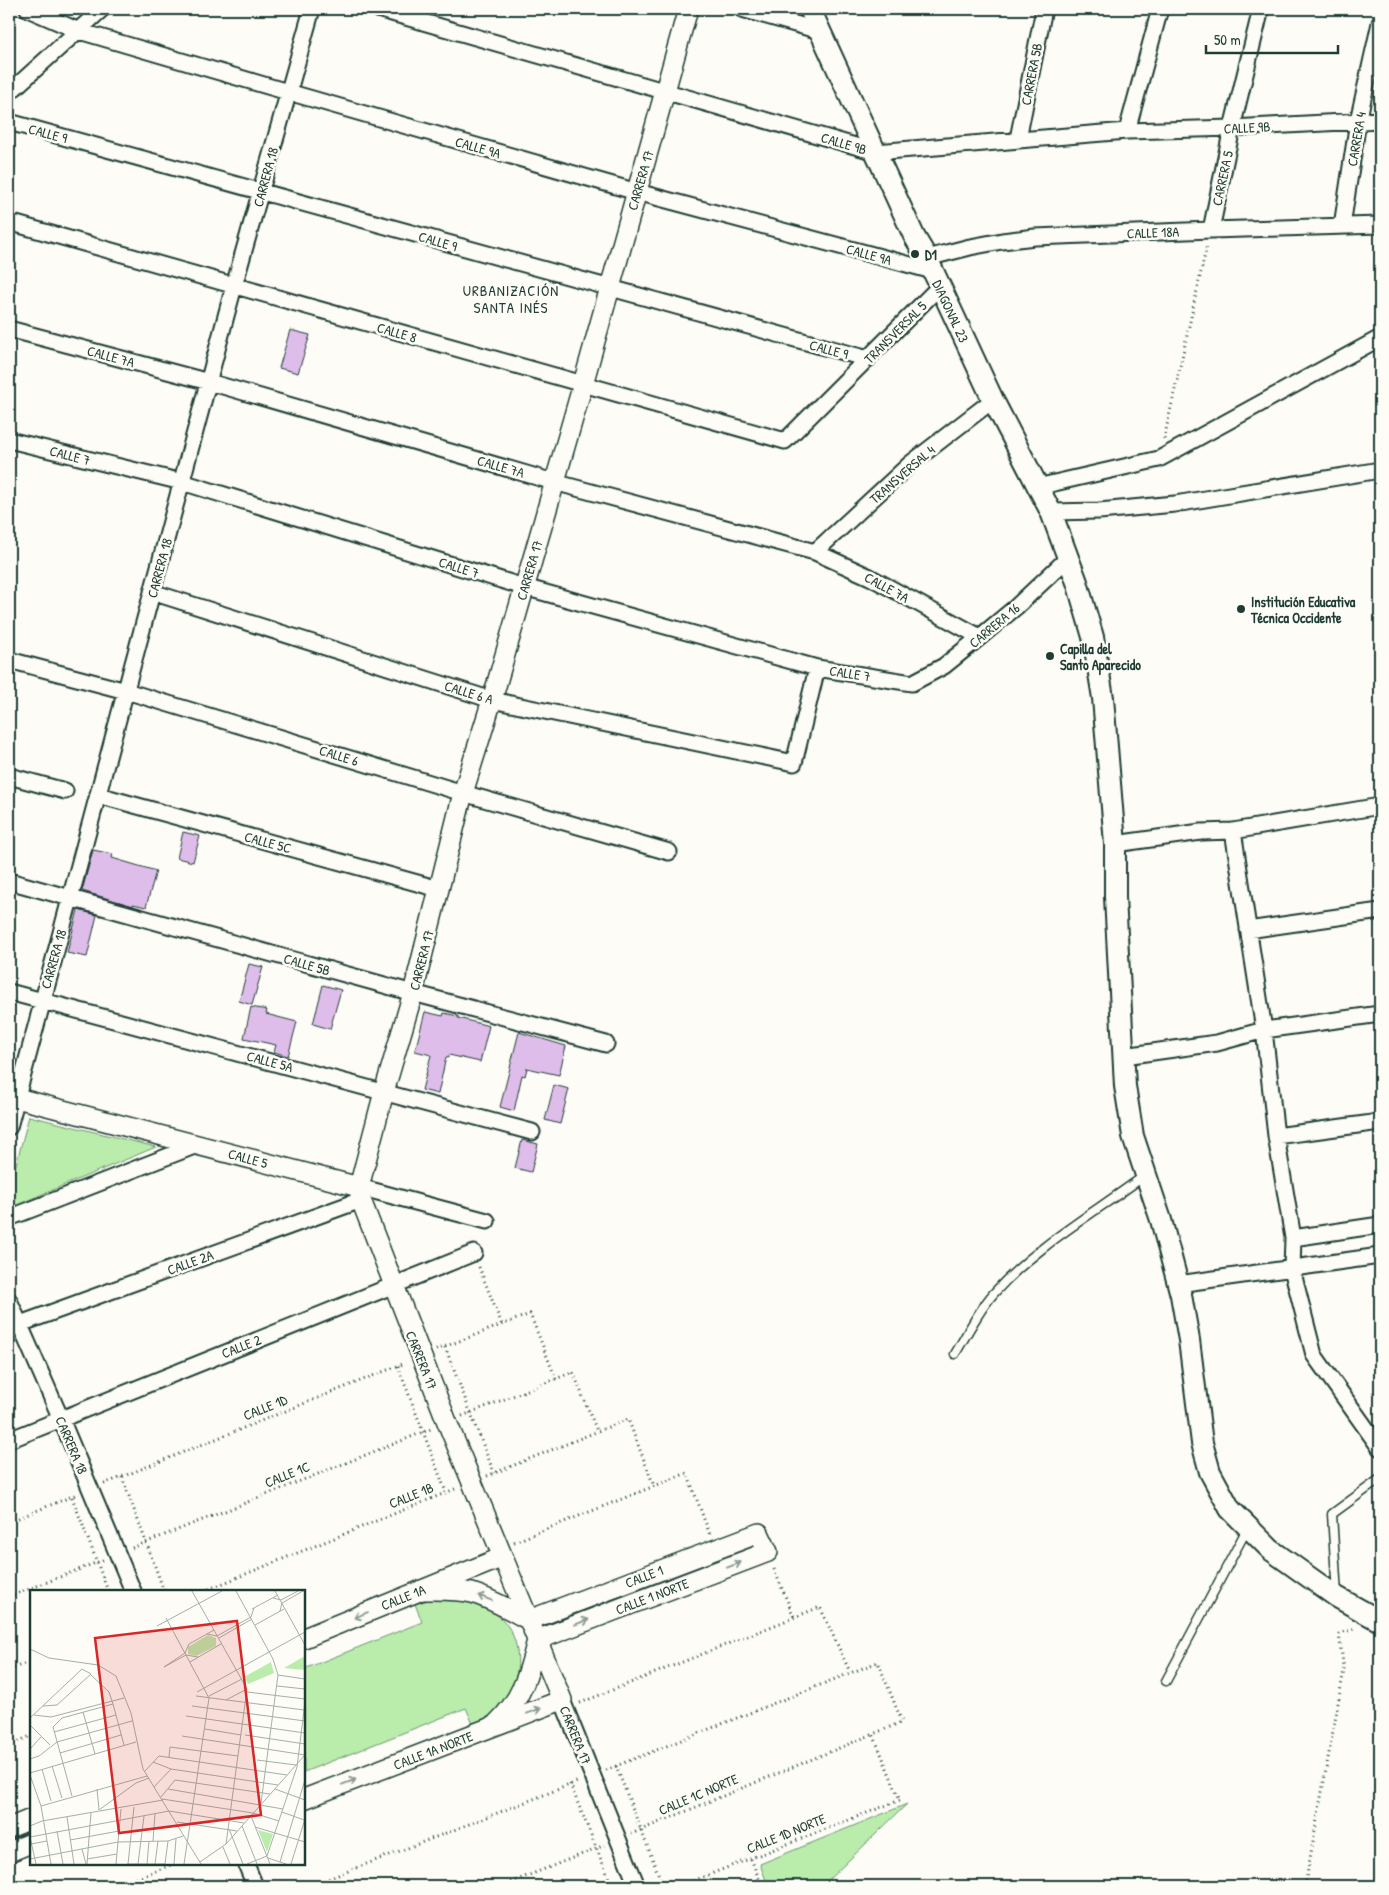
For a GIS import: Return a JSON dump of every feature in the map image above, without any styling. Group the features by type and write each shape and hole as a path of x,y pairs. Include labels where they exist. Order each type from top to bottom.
{"main road":[{"name":"DIAGONAL 23","path":"810,9 914,236 934,272 993,400 1051,512 1077,582 1093,638 1103,698 1115,844 1115,897 1125,1086 1133,1136 1172,1257 1178,1284 1189,1340 1202,1443 1210,1472 1230,1509 1271,1550 1337,1597 1379,1620"}],"street":[{"name":"CALLE 9A","path":"28,9 78,30 288,92 637,192 934,272"},
{"path":"9,93 102,9"},
{"name":"CARRERA 18","path":"9,1127 13,1097 42,1000 234,286 312,9"},
{"name":"CALLE 9B","path":"378,9 876,152 1127,131 1232,128 1380,120"},
{"name":"CARRERA 17","path":"637,1886 447,1422 393,1285 360,1194 384,1092 413,993 462,792 492,700 584,384 688,9"},
{"path":"742,9 820,31"},
{"name":"CARRERA 5B","path":"1018,139 1044,9"},
{"path":"1127,131 1160,9"},
{"name":"CARRERA 5","path":"1211,230 1232,128 1261,9"},
{"name":"CARRERA 4","path":"1342,226 1358,121 1380,22"},
{"name":"CALLE 9","path":"9,122 868,359"},
{"name":"CALLE 8","path":"9,222 785,441"},
{"name":"CALLE 18A","path":"934,272 1002,241 1035,237 1380,225"},
{"name":"TRANSVERSAL 5","path":"785,441 868,359 934,272"},
{"name":"CALLE 7A","path":"9,329 209,382 554,482 815,552 870,577 980,637"},
{"path":"1037,487 1159,459 1380,338"},
{"name":"TRANSVERSAL 4","path":"815,552 910,464 993,400"},
{"name":"CALLE 7","path":"9,440 182,482 524,586 818,668 912,683"},
{"path":"1051,512 1099,511 1175,504 1380,470"},
{"name":"CARRERA 16","path":"912,683 944,666 1030,595 1068,558"},
{"name":"CALLE 6 A","path":"152,592 492,700 794,763 818,668"},
{"name":"CALLE 6","path":"9,660 126,691 669,852"},
{"path":"9,776 64,791"},
{"name":"CALLE 5C","path":"98,795 439,888"},
{"path":"1115,844 1200,832 1233,832 1380,806"},
{"path":"1233,832 1264,1030 1276,1136 1293,1238 1292,1269 1314,1356 1380,1448"},
{"name":"CALLE 5B","path":"9,881 413,993 606,1044"},
{"path":"1248,930 1380,912"},
{"name":"CALLE 5A","path":"9,992 532,1132"},
{"path":"1124,1056 1217,1043 1264,1030 1380,1014"},
{"name":"CALLE 5","path":"13,1097 197,1145 360,1194 487,1221"},
{"path":"1276,1136 1380,1122"},
{"path":"9,1218 197,1145"},
{"name":"CALLE 2A","path":"20,1324 360,1194"},
{"path":"1293,1238 1380,1226"},
{"name":"CALLE 2","path":"9,1440 474,1253"},
{"path":"1178,1284 1380,1256"},
{"name":"CARRERA 18","path":"9,1300 133,1590"},
{"name":"CALLE 1","path":"529,1620 759,1533 768,1552"},
{"name":"CALLE 1A","path":"305,1638 421,1590 501,1552"},
{"name":"CALLE 1 NORTE","path":"537,1640 768,1552"},
{"path":"421,1590 449,1590 471,1593 492,1601 529,1620"},
{"path":"492,1727 508,1713 519,1695 527,1678 537,1640"},
{"name":"CALLE 1A NORTE","path":"305,1799 492,1727 563,1704"},
{"path":"9,1828 30,1819"},
{"path":"9,1852 30,1843"},
{"path":"246,1865 255,1886"}],"lane":[{"path":"955,1354 993,1295 1014,1273 1039,1252 1146,1175"},
{"path":"1337,1597 1332,1514 1380,1478"},
{"path":"1166,1681 1248,1527"}],"path":[{"path":"1159,459 1211,230"},
{"path":"474,1253 502,1325"},
{"name":"CALLE 1D","path":"9,1522 530,1314 556,1379"},
{"path":"445,1347 494,1473"},
{"path":"398,1366 446,1492"},
{"name":"CALLE 1C","path":"9,1597 573,1372 597,1431"},
{"name":"CALLE 1B","path":"206,1590 628,1419 654,1486"},
{"path":"501,1552 687,1473 715,1549"},
{"path":"122,1477 164,1590"},
{"path":"72,1496 108,1590"},
{"path":"768,1552 794,1617"},
{"path":"563,1704 820,1607 850,1672"},
{"path":"1305,1886 1344,1670 1339,1634 1379,1620"},
{"path":"9,1670 30,1661"},
{"name":"CALLE 1C NORTE","path":"502,1886 902,1722 878,1662"},
{"name":"CALLE 1D NORTE","path":"680,1886 900,1800 873,1734"},
{"path":"9,1745 30,1736"},
{"path":"616,1766 663,1886"},
{"path":"570,1784 612,1886"},
{"path":"751,1859 762,1886"},
{"path":"118,1886 170,1865"}],"green space":[{"path":"29,1116 156,1147 9,1208 9,1191"},
{"path":"450,1597 489,1609 508,1626 516,1647 518,1658 517,1670 515,1682 501,1706 490,1715 473,1724 466,1708 305,1772 305,1669 422,1622 415,1604 436,1598"},
{"path":"907,1804 822,1886 768,1886 760,1864"}],"building":[{"path":"290,330 310,335 298,373 279,368"},
{"path":"183,832 200,836 193,862 177,858"},
{"path":"93,850 113,854 112,858 156,871 146,907 133,904 133,906 82,891"},
{"path":"78,910 97,915 87,957 67,953"},
{"path":"249,964 263,967 252,1005 239,1001"},
{"path":"323,985 341,990 330,1029 313,1024"},
{"path":"251,1007 267,1010 266,1014 297,1022 288,1056 274,1052 276,1045 244,1038"},
{"path":"425,1012 443,1016 444,1013 458,1016 458,1018 489,1026 480,1062 449,1055 448,1058 446,1057 438,1094 422,1090 431,1055 415,1051"},
{"path":"519,1032 566,1046 559,1075 527,1068 525,1076 522,1075 514,1111 500,1107"},
{"path":"554,1085 569,1089 560,1124 545,1120"},
{"path":"522,1140 538,1144 531,1172 515,1168"}],"place":[{"name":"D1","path":"915,254"},
{"name":"Institución Educativa Técnica Occidente","path":"1241,609"},
{"name":"Capilla del Santo Aparecido","path":"1050,656"}],"district":[{"name":"URBANIZACIÓN SANTA INÉS","path":"511,298"}]}
